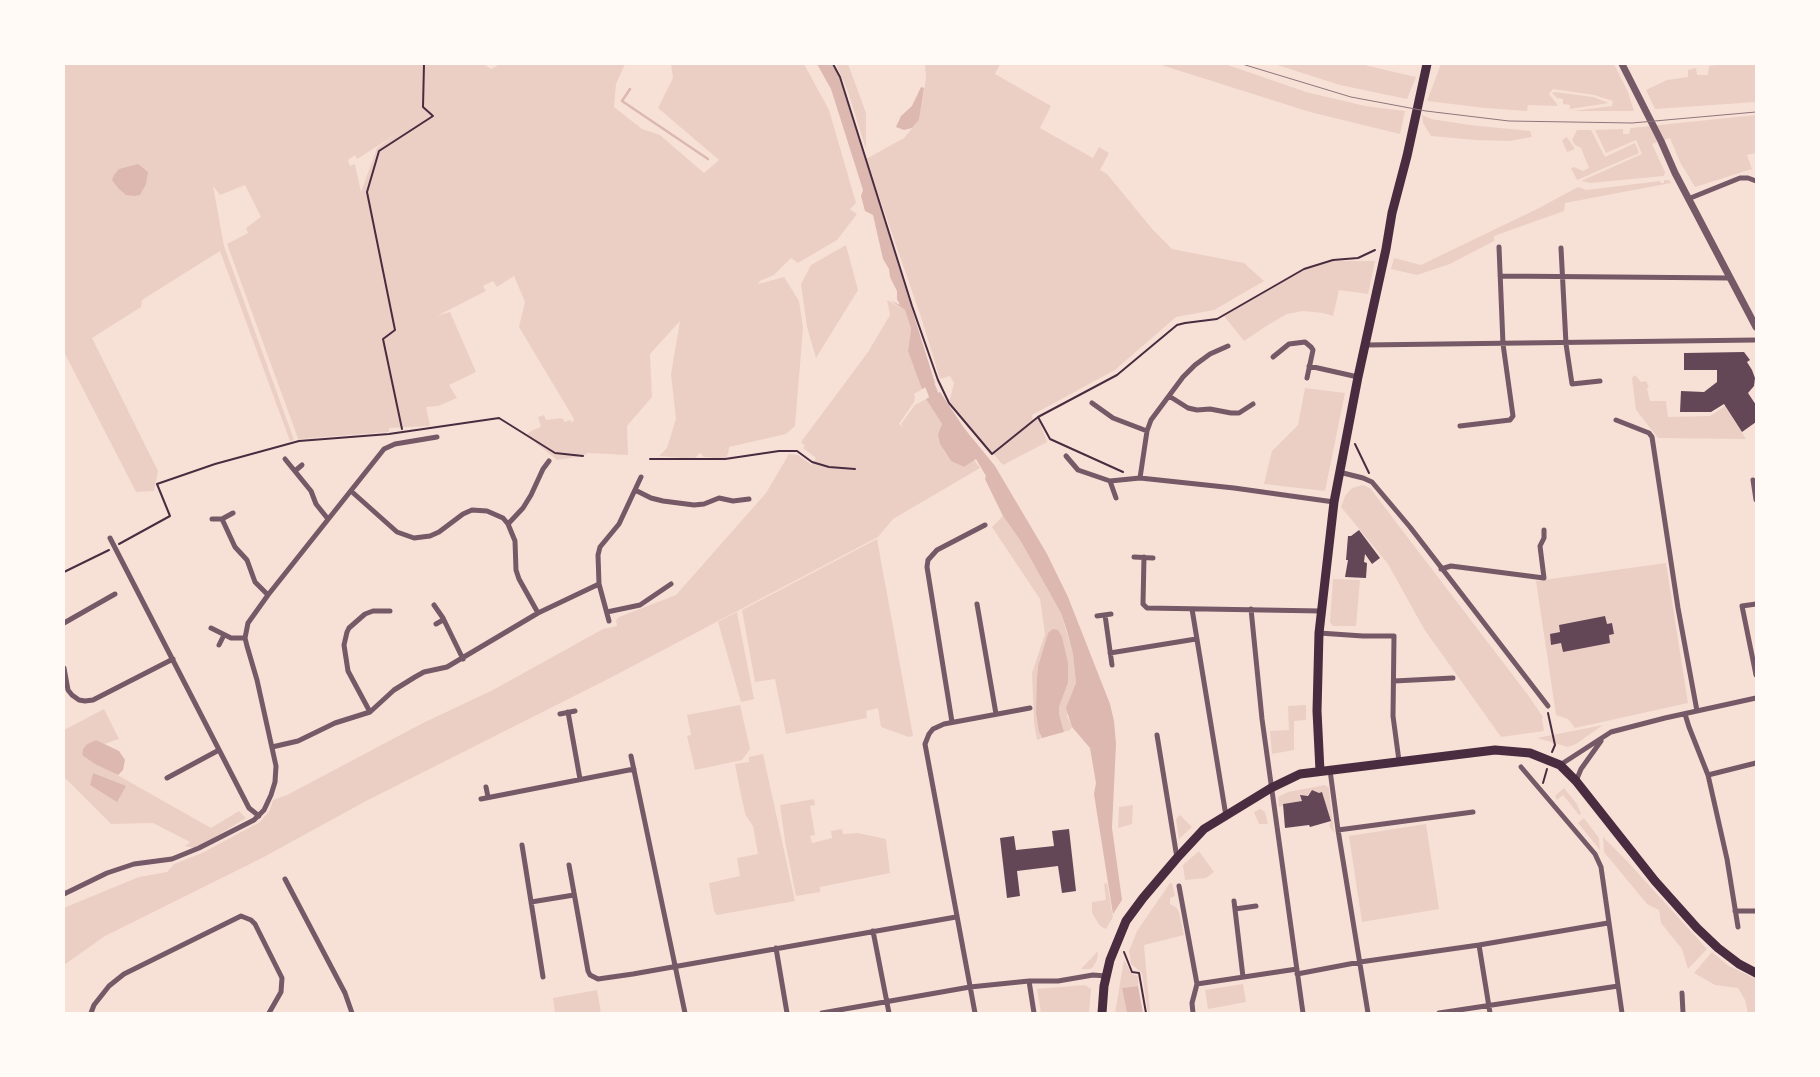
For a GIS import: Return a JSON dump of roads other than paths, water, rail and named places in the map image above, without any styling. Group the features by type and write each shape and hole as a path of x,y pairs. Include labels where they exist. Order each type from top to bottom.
{"main road":[{"path":"1320,771 1317,711 1319,633 1334,502 1364,345 1427,64"},
{"path":"1102,1013 1106,976 1126,922 1143,898 1204,829 1271,788 1300,774 1504,750 1530,753 1560,764 1576,781 1654,881 1697,928 1718,948 1739,964 1756,972"}],"street":[{"path":"1622,64 1688,199 1756,325"},
{"path":"1688,199 1740,178 1756,181"},
{"path":"1460,426 1510,420 1513,416 1503,344 1499,247"},
{"path":"1561,248 1566,344 1572,384 1600,381"},
{"path":"1500,276 1730,278"},
{"path":"1364,345 1566,344 1756,340"},
{"path":"1273,357 1289,344 1305,342 1312,350 1307,378"},
{"path":"1140,478 1147,431 1151,420 1195,365 1210,354 1228,346"},
{"path":"1309,366 1358,377"},
{"path":"1169,396 1188,408 1197,410 1210,409 1240,413 1254,404"},
{"path":"1092,403 1113,418 1147,431"},
{"path":"1616,420 1649,433 1652,437 1678,608 1697,711"},
{"path":"64,894 107,873 134,864 172,859 199,848 259,816 268,804 275,782 276,766 257,680 245,638 251,617 384,449 395,444 437,437"},
{"path":"1066,456 1078,470 1110,481 1140,478 1234,488 1334,502"},
{"path":"285,458 311,491 316,504 328,519"},
{"path":"508,524 523,508 549,461"},
{"path":"295,470 302,465"},
{"path":"1339,472 1372,482 1406,522 1548,709"},
{"path":"541,473 548,476"},
{"path":"609,622 599,584 597,562 600,546 619,524 641,477"},
{"path":"1753,480 1756,499"},
{"path":"1110,481 1116,498"},
{"path":"635,490 651,498 694,505 704,504 719,498 733,501 749,498"},
{"path":"351,491 397,532 414,538 430,536 439,532 463,514 472,510 487,510 503,518 508,524 515,542 516,570 519,579 538,613"},
{"path":"732,508 733,501"},
{"path":"212,519 222,519 232,513"},
{"path":"222,519 235,547 247,560 255,582 268,595"},
{"path":"952,722 927,567 928,560 937,550 985,526"},
{"path":"1442,569 1451,566 1544,578 1540,546 1544,538 1544,530"},
{"path":"110,538 250,808 259,816"},
{"path":"1134,557 1153,558"},
{"path":"1144,557 1144,606 1321,612"},
{"path":"272,747 298,741 335,723 370,712 394,690 415,677 424,672 447,667 463,659 538,613 599,584"},
{"path":"607,612 640,605 671,584"},
{"path":"654,585 659,592"},
{"path":"102,594 105,600"},
{"path":"64,623 115,594"},
{"path":"977,604 996,714"},
{"path":"1756,604 1742,606 1756,675"},
{"path":"434,605 444,620 463,659"},
{"path":"1192,609 1226,816"},
{"path":"1251,609 1271,788 1303,1013"},
{"path":"370,712 348,671 344,645 349,628 365,614 373,611 390,610"},
{"path":"1097,616 1108,615 1112,665"},
{"path":"436,624 444,620"},
{"path":"211,628 224,636 245,638"},
{"path":"1319,633 1394,636 1393,716 1399,761"},
{"path":"219,645 224,636"},
{"path":"1110,653 1196,640"},
{"path":"336,644 344,645"},
{"path":"64,668 68,690 72,696 85,701 93,700 173,659"},
{"path":"1394,682 1453,678"},
{"path":"1560,764 1611,732 1756,698"},
{"path":"975,1013 925,744 933,729 944,724 1030,708"},
{"path":"560,714 575,711"},
{"path":"568,712 580,779"},
{"path":"1686,714 1688,727 1708,775 1727,859 1738,927"},
{"path":"1157,736 1177,858"},
{"path":"1576,781 1603,738"},
{"path":"167,778 219,750"},
{"path":"631,756 685,1013"},
{"path":"1708,775 1756,763"},
{"path":"1521,767 1595,854 1601,867 1622,1013"},
{"path":"481,799 634,768"},
{"path":"1330,770 1368,1013"},
{"path":"486,787 488,797"},
{"path":"1338,830 1473,812"},
{"path":"522,846 544,977"},
{"path":"569,865 588,971 590,975 602,979 956,917"},
{"path":"285,879 345,993 352,1013"},
{"path":"1179,886 1197,984 1192,1003 1193,1013"},
{"path":"531,902 574,895"},
{"path":"1234,901 1243,977"},
{"path":"1234,909 1256,906"},
{"path":"1735,911 1756,911"},
{"path":"91,1013 94,1005 109,986 124,974 241,916 247,917 255,924 282,978 281,992 269,1013"},
{"path":"1197,984 1243,977 1327,969 1360,962 1480,945 1608,923"},
{"path":"873,932 889,1013"},
{"path":"1480,945 1490,1013"},
{"path":"776,948 787,1013"},
{"path":"822,1013 970,987 1029,981 1058,981 1093,975 1106,976"},
{"path":"1029,981 1034,1013"},
{"path":"1439,1013 1618,986"},
{"path":"1682,994 1683,1013"}],"waterway":[{"path":"630,89 622,101 708,159"},
{"path":"925,372 934,396 941,407"}],"tram line":[{"path":"1242,64 1351,97 1426,111 1509,121 1632,123 1756,112"}]}
